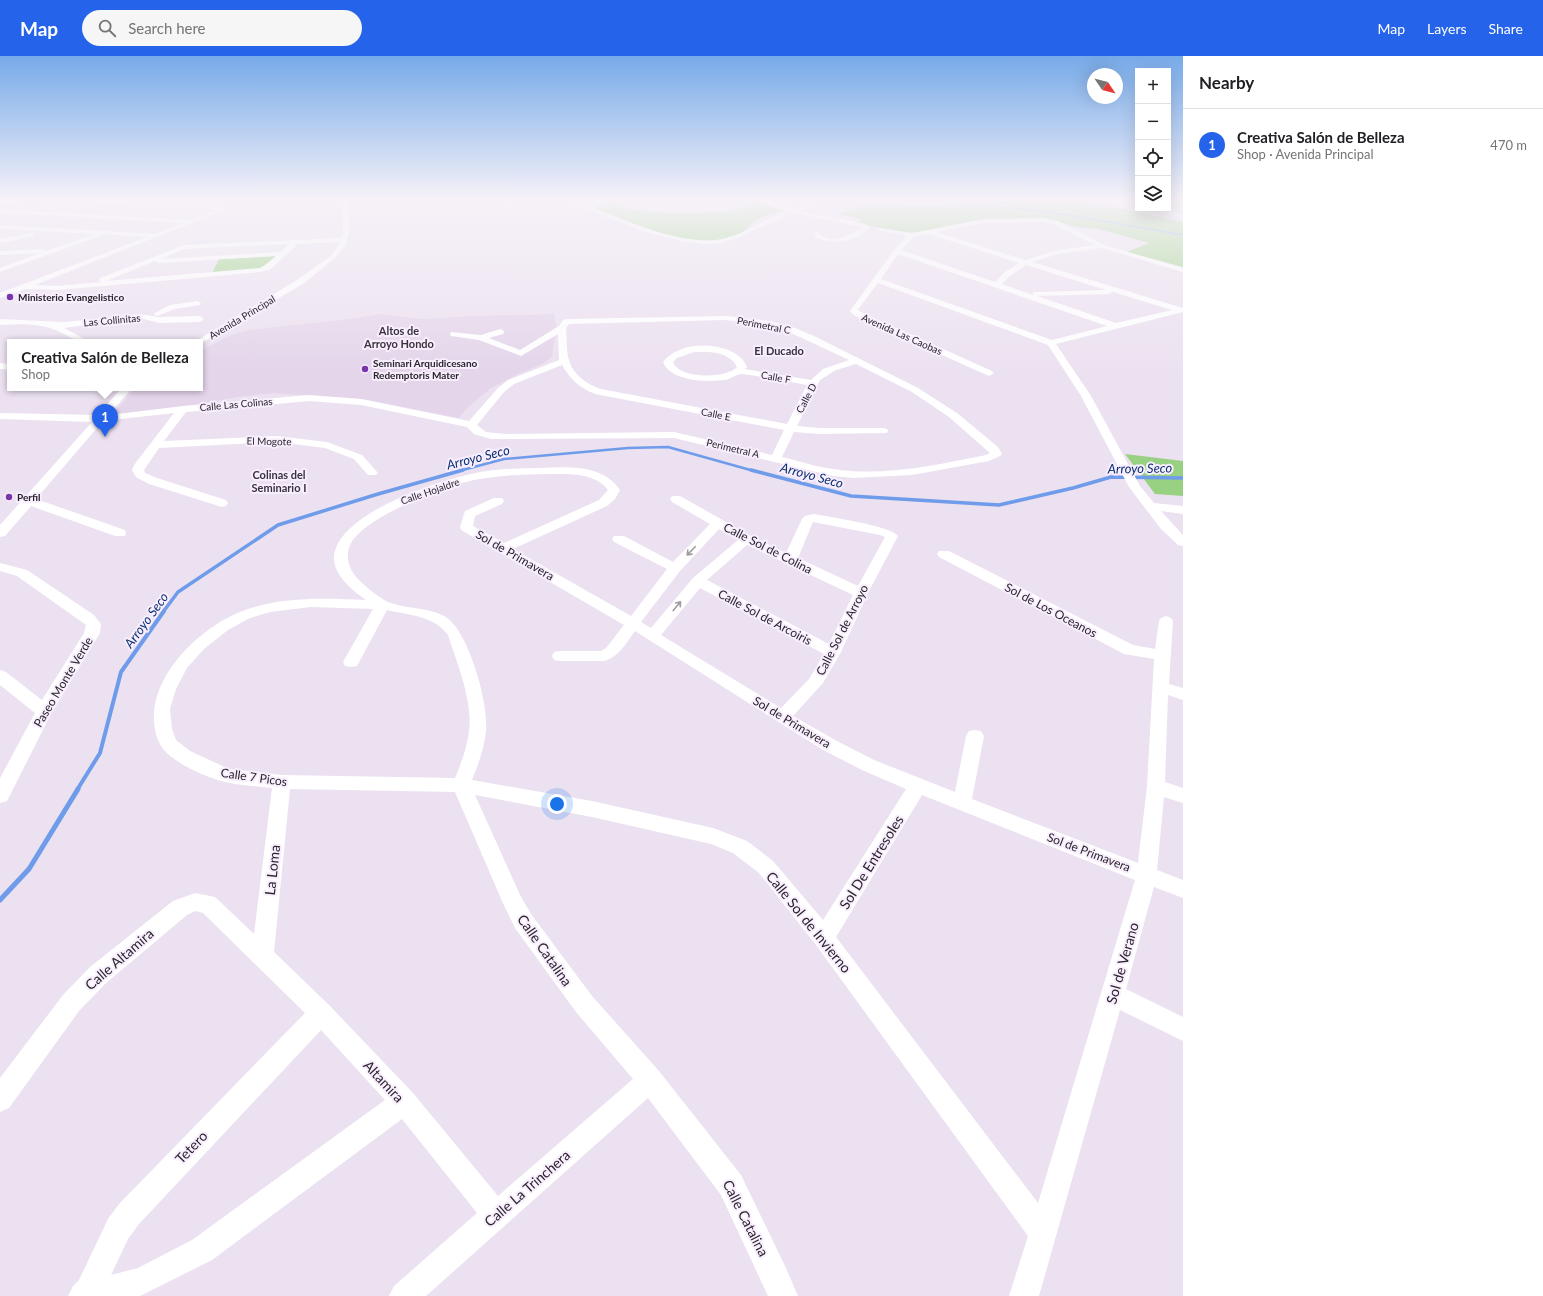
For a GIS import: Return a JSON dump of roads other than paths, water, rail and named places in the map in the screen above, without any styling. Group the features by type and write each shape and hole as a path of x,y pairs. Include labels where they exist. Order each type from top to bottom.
{"street":[{"path":"1,270 37,258"},
{"path":"0,296 100,258"},
{"path":"89,286 156,258"},
{"path":"145,262 229,258"},
{"path":"23,287 58,288 89,286 265,269 278,258"},
{"name":"Avenida Principal","path":"203,339 300,282 332,258"},
{"name":"Avenida Las Caobas","path":"892,258 877,280 854,308 854,311 989,373"},
{"path":"916,258 1116,326"},
{"path":"1012,258 1182,310"},
{"path":"997,285 1016,267 1025,262 1039,258"},
{"path":"1142,258 1183,270"},
{"path":"205,275 213,259"},
{"path":"1,270 17,271"},
{"path":"38,274 53,276"},
{"path":"877,280 1051,343 1182,310"},
{"path":"1024,294 1119,291"},
{"path":"156,317 173,307 197,303"},
{"name":"Las Collinitas","path":"48,325 87,323 140,316 200,319"},
{"name":"Perimetral C","path":"564,325 712,318 750,321 792,330 915,390 953,415 994,449 996,454"},
{"path":"0,322 30,322 48,325 80,339"},
{"path":"71,334 74,328 87,323"},
{"path":"454,334 481,338 521,353 564,325"},
{"path":"471,425 500,390 511,382 564,361 564,325"},
{"path":"481,338 500,332"},
{"path":"1051,343 1086,396 1135,487 1166,526 1183,542"},
{"name":"Calle F","path":"739,371 742,367 741,362 737,358 726,353 712,350 682,351 670,358 668,362 670,367 675,371 698,378 725,377 739,371 813,383"},
{"name":"Calle E","path":"564,361 575,380 580,384 599,392 790,428 819,431 883,431"},
{"name":"Calle D","path":"776,458 813,383 818,376 827,370 857,361"},
{"path":"2,529 124,391"},
{"name":"Calle Las Colinas","path":"0,416 100,419 139,416 182,409 309,398 361,402 471,425"},
{"path":"182,409 140,465 138,470 140,475 153,481 222,503"},
{"name":"Perimetral A","path":"471,425 474,430 480,434 506,437 674,435 776,458 833,473 851,475 885,475 921,471 989,458 996,454"},
{"name":"El Mogote","path":"156,445 277,439 326,445 358,457 372,473"},
{"name":"Calle Hojaldre","path":"383,605 353,582 345,572 340,557 343,545 349,537 363,524 392,505 421,493 470,477 515,470 586,471 610,484 614,490 611,496 603,503 504,548"},
{"name":"Calle Sol de Colina","path":"676,499 746,539 861,593"},
{"path":"28,501 120,533"},
{"name":"Sol de Primavera","path":"498,501 469,514 466,527 632,623 829,745 861,762 918,786 1183,889"},
{"path":"1150,506 1183,510"},
{"name":"Calle Sol de Arroyo","path":"782,717 814,683 833,652 861,593 892,536 884,532 814,518 808,519 790,560"},
{"path":"560,656 608,655 675,568 718,523"},
{"path":"619,539 675,568"},
{"path":"652,636 698,581 746,539"},
{"name":"Sol de Los Oceanos","path":"944,554 1129,650 1162,655"},
{"name":"Paseo Monte Verde","path":"0,567 22,573 89,618 94,624 92,633 44,711 0,796"},
{"name":"Calle Sol de Arcoiris","path":"698,581 833,652"},
{"name":"Calle 7 Picos","path":"383,605 311,602 269,608 245,615 223,627 199,645 181,665 168,689 162,709 163,729 169,744 184,756 214,771 229,776 282,782 461,785"},
{"path":"351,662 383,605 428,615 439,619 449,626 455,635 472,682 478,729 473,756 461,785"},
{"name":"Sol de Verano","path":"1024,1296 1113,995 1147,874 1156,786 1162,655 1166,620"},
{"path":"0,676 44,711"},
{"path":"1161,687 1183,694"},
{"path":"962,803 976,736"},
{"name":"La Loma","path":"262,957 282,782"},
{"name":"Calle Sol de Invierno","path":"461,785 592,809 713,836 740,847 766,867 824,938 1043,1233"},
{"name":"Calle Catalina","path":"461,785 512,901 523,921 584,1004 650,1080 731,1185 775,1276 783,1296"},
{"name":"Sol De Entresoles","path":"824,938 918,786"},
{"path":"1156,786 1183,796"},
{"name":"Calle Altamira","path":"0,1100 71,1003 98,975 180,908 195,902 208,904 262,957"},
{"name":"Altamira","path":"262,957 321,1013 404,1102 496,1215"},
{"path":"1113,995 1183,1029"},
{"name":"Tetero","path":"86,1293 118,1229 128,1214 321,1013"},
{"name":"Calle La Trinchera","path":"404,1296 650,1080"},
{"path":"86,1293 108,1290 142,1281 202,1250 404,1102"}],"waterway":[{"name":"Arroyo Seco","path":"459,471 504,459 628,448 668,447 754,471"},
{"name":"Arroyo Seco","path":"163,612 178,592 278,525 378,494 463,470"},
{"name":"Arroyo Seco","path":"751,470 851,496 999,505 1073,488 1111,477 1183,478"},
{"name":"Arroyo Seco","path":"77,790 100,753 121,672 164,611"},
{"name":"Arroyo Seco","path":"0,900 29,869 78,789"}],"place":[{"name":"Ministerio Evangelistico","path":"10,297"},
{"name":"Seminari Arquidicesano Redemptoris Mater","path":"365,369"},
{"name":"Creativa Salón de Belleza","path":"105,437"},
{"name":"Perfil","path":"9,497"}],"district":[{"name":"Altos de Arroyo Hondo","path":"399,336"},
{"name":"El Ducado","path":"779,350"},
{"name":"Colinas del Seminario I","path":"279,480"}]}
